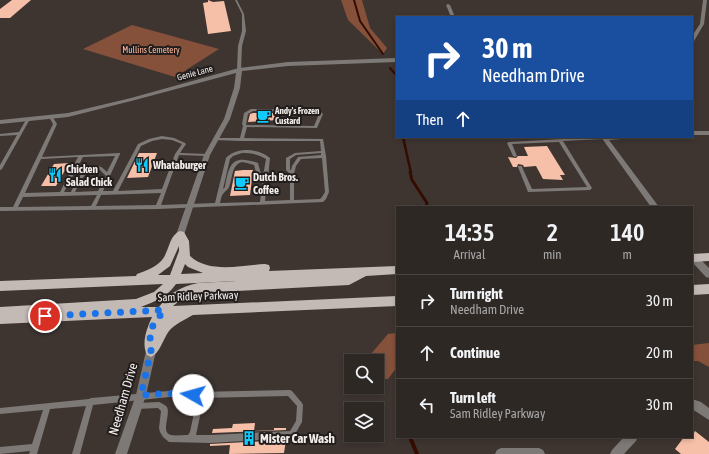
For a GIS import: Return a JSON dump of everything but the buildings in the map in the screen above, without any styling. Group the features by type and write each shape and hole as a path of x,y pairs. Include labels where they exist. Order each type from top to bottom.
{"main road":[{"path":"132,281 152,273 165,265 171,255 175,241 180,235 184,241 185,258 188,263 204,270 332,266 350,267 366,271"},
{"path":"0,312 137,304 166,290 179,269 184,250"},
{"path":"693,257 709,257"},
{"name":"Sam Ridley Parkway","path":"0,286 396,270"},
{"path":"151,351 150,336 152,327 175,296 184,292 198,288 350,280 366,271"},
{"path":"693,290 709,289"},
{"name":"Sam Ridley Parkway","path":"0,319 164,310 396,302"},
{"path":"151,351 163,328 172,320 194,309"}],"street":[{"path":"693,38 702,24 705,0"},
{"path":"448,5 453,16"},
{"name":"Genie Lane","path":"0,122 68,114 133,99 239,70 288,64 396,60"},
{"path":"180,235 207,155 229,113 237,88 239,70"},
{"path":"693,134 709,133"},
{"path":"605,138 654,206"},
{"path":"693,257 709,274"},
{"name":"Needham Drive","path":"121,454 138,406 151,351"},
{"path":"693,404 698,406 709,415"},
{"path":"616,454 631,438"},
{"path":"509,454 538,454"}],"lane":[{"path":"236,0 243,14 244,31 240,46 239,70"},
{"path":"241,140 245,126 246,113 252,110 318,111 321,114 316,126 245,126"},
{"path":"15,209 55,124 51,116"},
{"path":"0,169 28,119"},
{"path":"0,135 20,133"},
{"path":"115,192 139,145 163,137 175,138 184,144 176,154 158,207"},
{"path":"515,156 509,143 589,138"},
{"path":"0,210 218,205 320,201 324,198 327,192 322,140 216,139"},
{"path":"520,167 530,191 590,188 560,140"},
{"path":"218,205 228,158 237,152 256,153 268,158 262,203"},
{"path":"40,158 118,154 92,208"},
{"path":"176,154 207,155"},
{"path":"292,174 288,170 287,162 291,156 323,154"},
{"path":"292,202 292,174 294,166 300,158 323,154"},
{"path":"61,194 81,156"},
{"path":"220,194 227,188 230,169 239,161 243,160 256,164 259,174 266,180"},
{"path":"72,194 83,173 89,168 101,169 108,176"},
{"path":"22,195 163,191"},
{"path":"0,411 141,395 179,393 193,395 290,393 300,405 299,422 292,434 286,436 189,439 168,438 164,435 161,430 165,413 164,409 159,405 138,406"},
{"path":"189,439 194,434 200,402 193,395"},
{"path":"76,454 91,401"},
{"path":"0,451 34,451 48,406"}],"green space":[{"path":"341,0 362,0 370,28 387,48 383,54 348,20"},
{"name":"Mullins Cemetery","path":"132,25 219,49 175,77 83,49"},
{"path":"396,333 396,368 388,379 384,379 384,354 371,354 388,334"},
{"path":"709,343 709,367 698,361 693,361 693,345"}],"waterway":[{"path":"354,0 360,21 383,54"},
{"path":"390,68 396,75"},
{"path":"403,138 411,173"},
{"path":"410,172 412,180 427,203 426,206"},
{"path":"410,438 417,454"}],"place":[{"name":"Andy's Frozen Custard","path":"264,116"},
{"name":"Whataburger","path":"142,165"},
{"name":"Chicken Salad Chick","path":"55,175"},
{"name":"Dutch Bros. Coffee","path":"242,183"},
{"name":"Mister Car Wash","path":"249,438"}],"route":[{"path":"45,316 164,310 152,327 150,336 151,351 141,395 179,393 193,395"}]}
